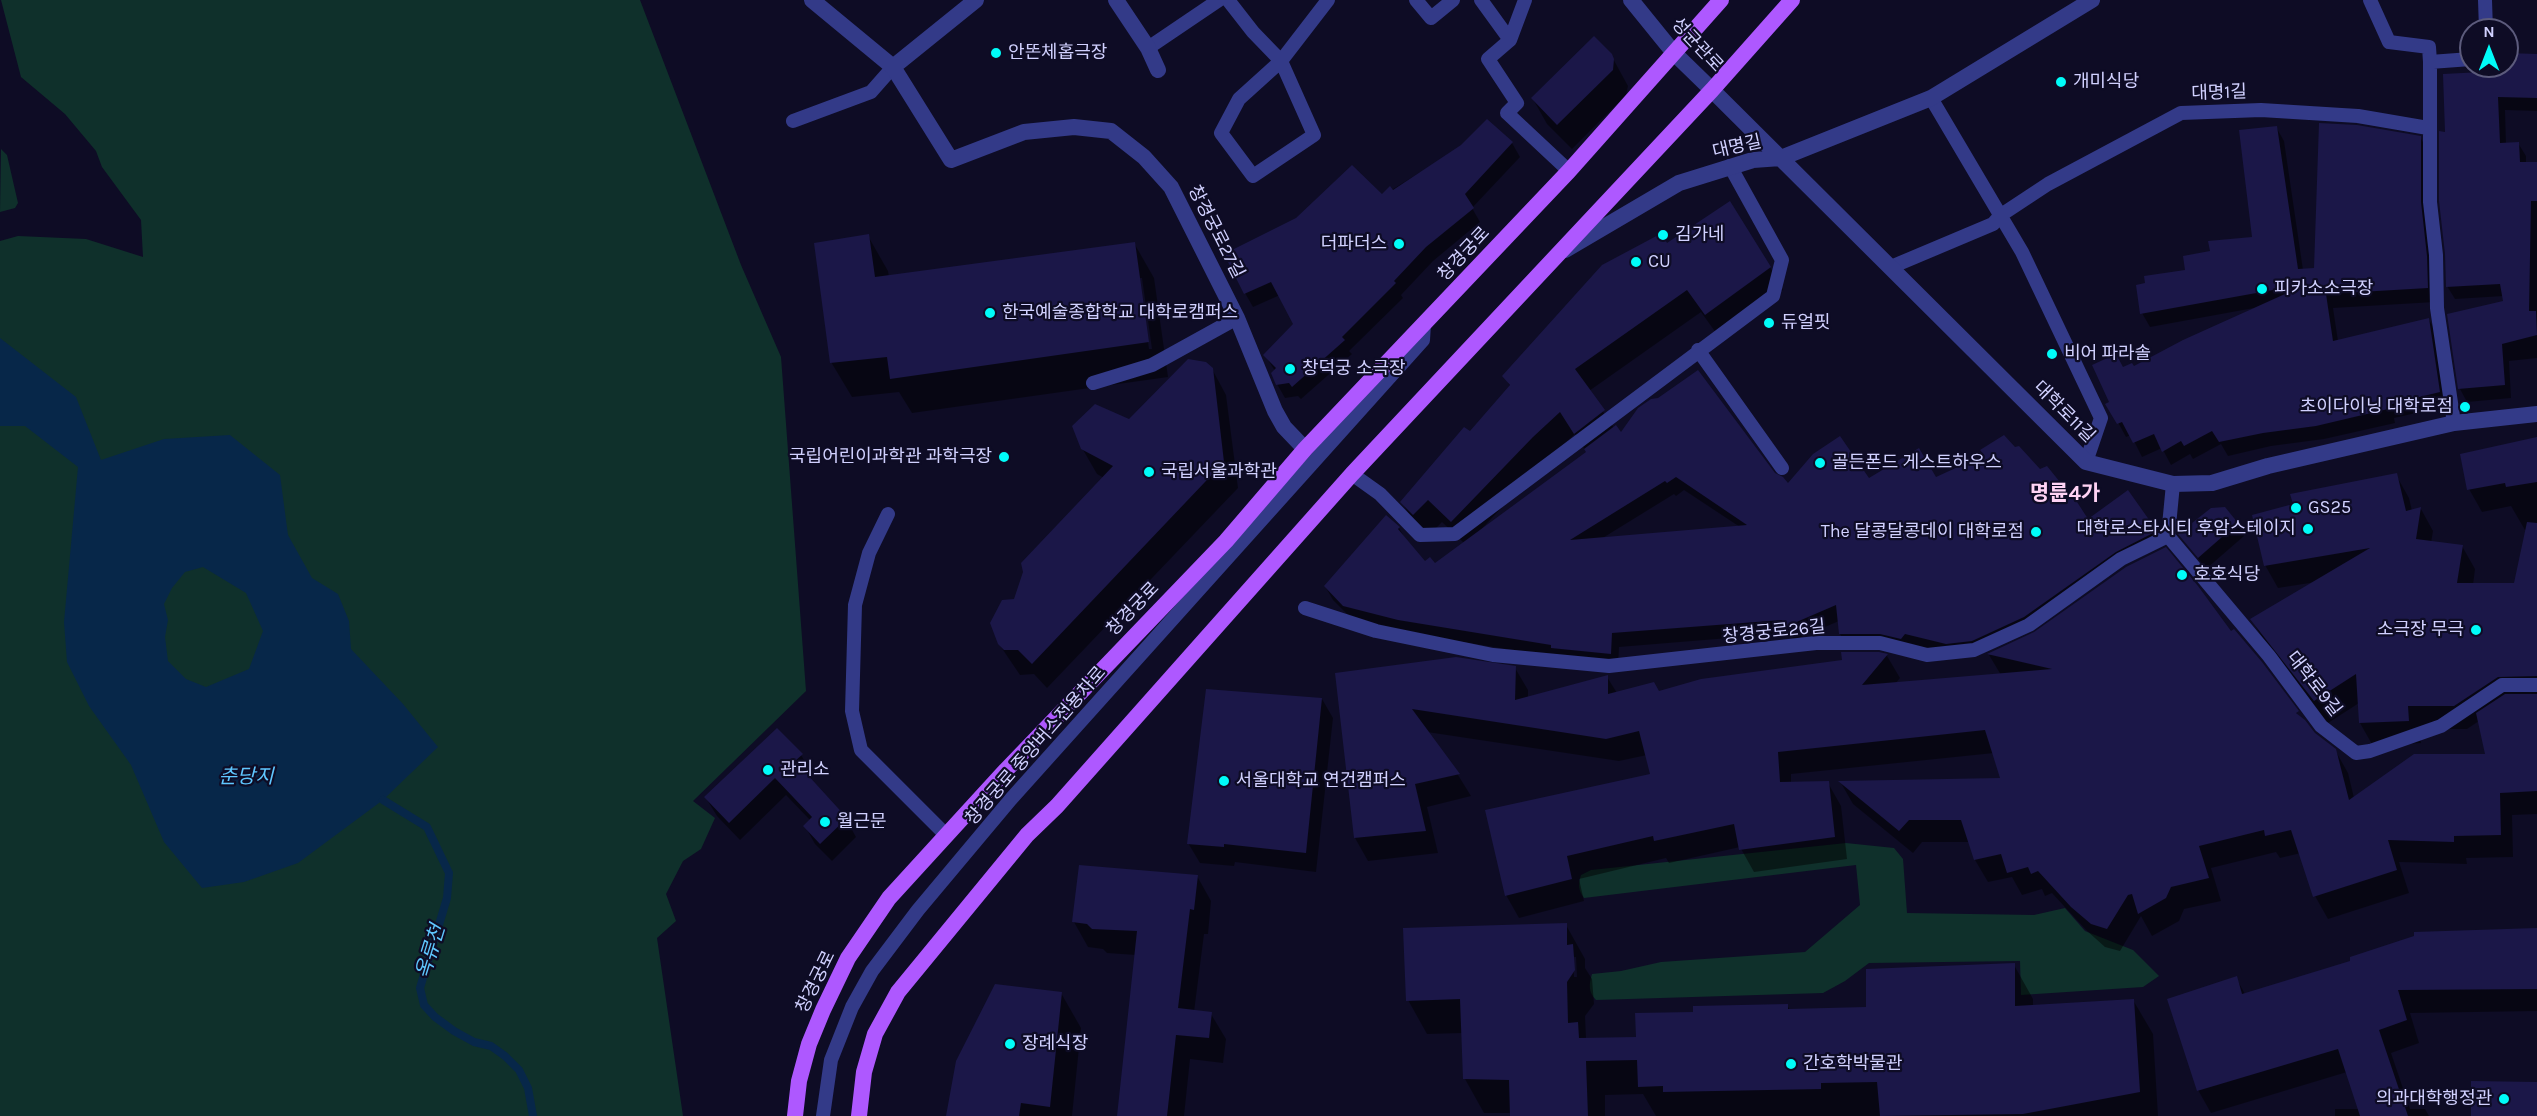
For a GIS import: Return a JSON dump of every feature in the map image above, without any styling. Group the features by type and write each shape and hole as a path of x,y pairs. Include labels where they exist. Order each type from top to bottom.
{"main road":[{"name":"창경궁로","path":"795,1116 799,1081 809,1044 848,958 889,898 1014,761 1226,541 1305,449 1569,171 1721,0"},
{"path":"859,1116 864,1072 875,1034 898,992 1027,835 1057,806 1352,474 1712,90 1792,0"}],"street":[{"name":"창경궁로27길","path":"812,0 893,68 951,160 1024,132 1074,127 1111,131 1144,157 1171,187 1237,318 1275,411 1284,427 1305,449"},
{"path":"893,68 976,0"},
{"path":"1116,0 1148,48 1158,70"},
{"name":"성균관로","path":"1631,0 1674,53 1712,90"},
{"name":"대명길","path":"1561,252 1679,183 1753,160 1781,158 1931,98 2092,0"},
{"name":"대학로11길","path":"1712,90 2086,462 2173,484 2212,483 2268,466 2454,423 2537,414"}],"lane":[{"path":"1148,48 1219,0"},
{"path":"1228,0 1253,32 1281,61 1314,135 1253,176 1221,133 1239,99 1281,61 1328,0"},
{"path":"1416,0 1431,18 1453,0"},
{"path":"1481,0 1510,40"},
{"path":"1525,0 1510,40 1488,59 1517,103 1507,113 1569,171"},
{"path":"2370,0 2389,42 2428,47 2430,62 2428,128 2430,202 2436,255 2437,308 2454,423"},
{"path":"2485,0 2486,18"},
{"path":"2430,62 2459,60"},
{"path":"793,121 871,92 893,68"},
{"path":"1931,98 2022,252 2101,418 2086,462"},
{"name":"대명1길","path":"1891,267 1993,224 2001,215 2048,184 2181,113 2262,110 2336,114 2428,128"},
{"path":"1352,474 1380,494 1420,535 1455,534 1773,296 1782,260 1730,166"},
{"path":"1093,383 1152,365 1237,318"},
{"name":"창경궁로 중앙버스전용차로","path":"823,1116 831,1060 852,1007 872,971 918,910 1019,790 1423,340 1424,324"},
{"path":"1698,350 1782,468"},
{"path":"2168,536 2173,484"},
{"path":"888,514 869,553 855,605 852,711 861,750 946,835"},
{"name":"창경궁로26길","path":"1305,608 1376,631 1492,655 1609,666 1816,643 1880,643 1927,655 1974,650 2029,625 2121,559 2168,536"},
{"name":"대학로9길","path":"2168,536 2270,656 2321,726 2356,753 2370,751 2442,726 2502,685 2537,685"}],"green space":[{"path":"1,0 640,0 741,265 781,357 806,691 693,801 715,818 701,849 683,861 666,894 676,921 657,938 683,1116 0,1116 0,241 18,236 86,239 143,257 141,220 102,167 96,151 65,114 21,77"},
{"path":"1,149 7,155 18,203 15,208 0,212"},
{"path":"1846,843 1894,848 1903,859 1907,913 2034,915 2065,908 2085,931 2133,950 2159,976 2143,987 2021,995 2020,961 1869,963 1845,981 1823,993 1596,1000 1590,991 1592,974 1621,971 1661,962 1805,952 1860,905 1856,865 1584,898 1579,887 1581,875 1591,870"}],"water":[{"name":"춘당지","path":"0,338 76,397 101,460 164,439 230,435 280,475 288,535 312,578 338,594 349,621 351,649 403,704 438,747 383,800 298,863 244,882 202,888 164,842 131,765 89,706 67,662 64,622 78,467 25,426 0,426","holes":["203,567 246,593 263,631 249,669 206,687 186,679 168,661 165,637 168,620 164,604 172,588 185,572"]}],"building":[{"path":"1594,36 1612,54 1613,70 1557,125 1531,98"},
{"path":"2519,53 2537,54 2537,98 2498,97 2500,143 2519,142 2520,162 2537,162 2537,201 2531,201 2529,311 2536,311 2537,335 2502,344 2505,385 2458,389 2447,314 2503,301 2500,284 2446,287 2439,201 2439,131 2445,132 2443,74 2459,73 2459,78 2519,78"},
{"path":"1487,119 1513,142 1465,194 1474,208 1426,247 1394,281 1396,283 1342,337 1345,340 1292,387 1289,383 1276,385 1271,373 1276,368 1263,355 1293,324 1271,282 1244,294 1224,254 1296,218 1352,165 1382,194 1390,186 1393,190 1461,145"},
{"path":"2319,123 2357,125 2421,136 2421,202 2428,288 2326,294 2333,341 2429,318 2440,392 2387,405 2388,409 2316,426 2219,442 2212,431 2184,446 2181,441 2162,452 2154,434 2133,443 2122,422 2117,424 2105,404 2109,402 2092,365 2116,354 2123,367 2132,363 2134,366 2183,340 2285,294 2284,288 2140,314 2136,285 2145,283 2144,276 2185,270 2183,256 2210,251 2208,241 2252,237 2239,130 2277,126 2298,269 2314,268"},
{"path":"1730,201 1771,267 1705,315 1687,290 1575,369 1605,410 1574,434 1560,412 1451,522 1428,500 1413,515 1400,502 1464,427 1470,431 1510,385 1502,376 1602,265 1662,233 1667,243"},
{"name":"한국예술종합학교 대학로캠퍼스","path":"869,234 875,277 1135,242 1149,342 890,379 887,357 830,363 814,243"},
{"path":"1188,359 1206,362 1213,368 1224,462 1032,664 1018,650 1004,650 998,644 990,623 1002,600 1014,599 1023,572 1021,563 1113,466 1081,449 1072,426 1095,404 1129,419"},
{"path":"1698,370 1775,473 1788,483 1813,454 1840,436 1869,478 1919,448 1936,477 1984,455 1980,450 2004,435 2015,447 2019,446 2040,469 2047,466 2068,492 2070,491 2088,519 2128,490 2157,531 2116,552 2024,617 1972,641 1946,644 1905,634 1901,639 1880,634 1839,634 1836,605 1785,627 1782,620 1612,633 1611,654 1551,648 1551,645 1398,620 1343,606 1324,586 1386,515 1400,527 1398,529 1425,561 1430,557 1435,563 1586,452 1584,449 1616,425 1621,432 1638,408 1651,399 1658,398","holes":["1676,477 1747,525 1570,540 1665,481 1667,483"]},
{"path":"2537,437 2537,482 2506,487 2505,483 2467,490 2460,454"},
{"path":"2397,473 2406,511 2421,507 2416,539 2463,545 2457,583 2514,583 2527,522 2537,523 2537,676 2498,677 2454,706 2408,706 2409,721 2359,723 2356,674 2314,701 2250,619 2370,548 2264,566 2252,515 2293,504 2290,494"},
{"path":"2225,507 2238,523 2198,558 2178,534 2211,508"},
{"path":"2166,547 2231,631 2234,629 2262,662 2299,711 2296,713 2315,733 2336,749 2349,800 2414,754 2485,754 2476,713 2505,694 2537,694 2537,791 2500,793 2501,835 2454,836 2454,842 2388,840 2397,870 2313,897 2291,830 2265,836 2264,830 2199,846 2209,878 2171,887 2166,898 2138,914 2132,894 2128,895 2107,929 2091,924 2071,907 2038,871 2031,874 2028,867 2007,873 2001,854 1974,860 1961,820 1909,820 1899,831 1838,781 2000,778 1985,730 1778,752 1780,782 1829,781 1835,837 1739,850 1734,824 1654,841 1653,836 1567,856 1572,879 1505,896 1485,810 1650,774 1639,731 1606,739 1412,709 1460,774 1415,784 1426,831 1354,838 1335,673 1456,657 1516,666 1515,700 1608,675 1608,694 1654,682 1659,691 1701,679 1842,660 1841,652 1888,654 1862,685 2052,669 1987,654 2034,632 2126,567"},
{"path":"1206,689 1322,698 1306,853 1224,844 1224,847 1187,844"},
{"name":"관리소","path":"777,728 803,754 795,761 847,818 820,844 803,826 812,817 775,778 729,823 704,797"},
{"path":"1079,865 1198,875 1194,910 1190,909 1178,1008 1212,1012 1209,1038 1176,1035 1167,1116 1117,1116 1137,931 1092,929 1087,924 1072,922"},
{"path":"1567,923 1567,945 1573,944 1575,970 1567,982 1568,1023 1578,1022 1579,1038 1636,1037 1635,1013 1693,1012 1693,1006 1788,1004 1788,1009 1866,1007 1866,969 2015,963 2015,1006 2134,999 2140,1092 2023,1114 1880,1116 1877,1082 1821,1083 1821,1089 1663,1092 1663,1086 1638,1087 1637,1060 1586,1061 1588,1116 1510,1116 1509,1080 1463,1079 1460,999 1406,1001 1403,928"},
{"path":"2537,928 2537,989 2398,990 2407,1020 2379,1030 2408,1116 2360,1116 2338,1049 2197,1091 2167,999 2237,976 2242,994 2350,961 2350,957 2414,936 2414,932"},
{"name":"장례식장","path":"995,984 1062,992 1050,1107 1021,1103 1019,1116 946,1116 956,1061"},
{"name":"의과대학행정관","path":"2471,1081 2537,1082 2537,1116 2471,1116"}],"waterway":[{"name":"옥류천","path":"383,800 427,827 449,873 447,898 420,988 424,1005 435,1017 454,1031 474,1042 491,1046 519,1070 528,1088 533,1116"}],"place":[{"name":"안똔체홉극장","path":"996,53"},
{"name":"개미식당","path":"2061,82"},
{"name":"김가네","path":"1663,235"},
{"name":"더파더스","path":"1399,244"},
{"name":"CU","path":"1636,262"},
{"name":"피카소소극장","path":"2262,289"},
{"name":"한국예술종합학교 대학로캠퍼스","path":"990,313"},
{"name":"듀얼핏","path":"1769,323"},
{"name":"비어 파라솔","path":"2052,354"},
{"name":"창덕궁 소극장","path":"1290,369"},
{"name":"초이다이닝 대학로점","path":"2465,407"},
{"name":"국립어린이과학관 과학극장","path":"1004,457"},
{"name":"골든폰드 게스트하우스","path":"1820,463"},
{"name":"국립서울과학관","path":"1149,472"},
{"name":"GS25","path":"2296,508"},
{"name":"대학로스타시티 후암스테이지","path":"2308,529"},
{"name":"The 달콩달콩데이 대학로점","path":"2036,532"},
{"name":"호호식당","path":"2182,575"},
{"name":"소극장 무극","path":"2476,630"},
{"name":"관리소","path":"768,770"},
{"name":"서울대학교 연건캠퍼스","path":"1224,781"},
{"name":"월근문","path":"825,822"},
{"name":"장례식장","path":"1010,1044"},
{"name":"간호학박물관","path":"1791,1064"},
{"name":"의과대학행정관","path":"2504,1099"}],"district":[{"name":"명륜4가","path":"2065,494"}]}
